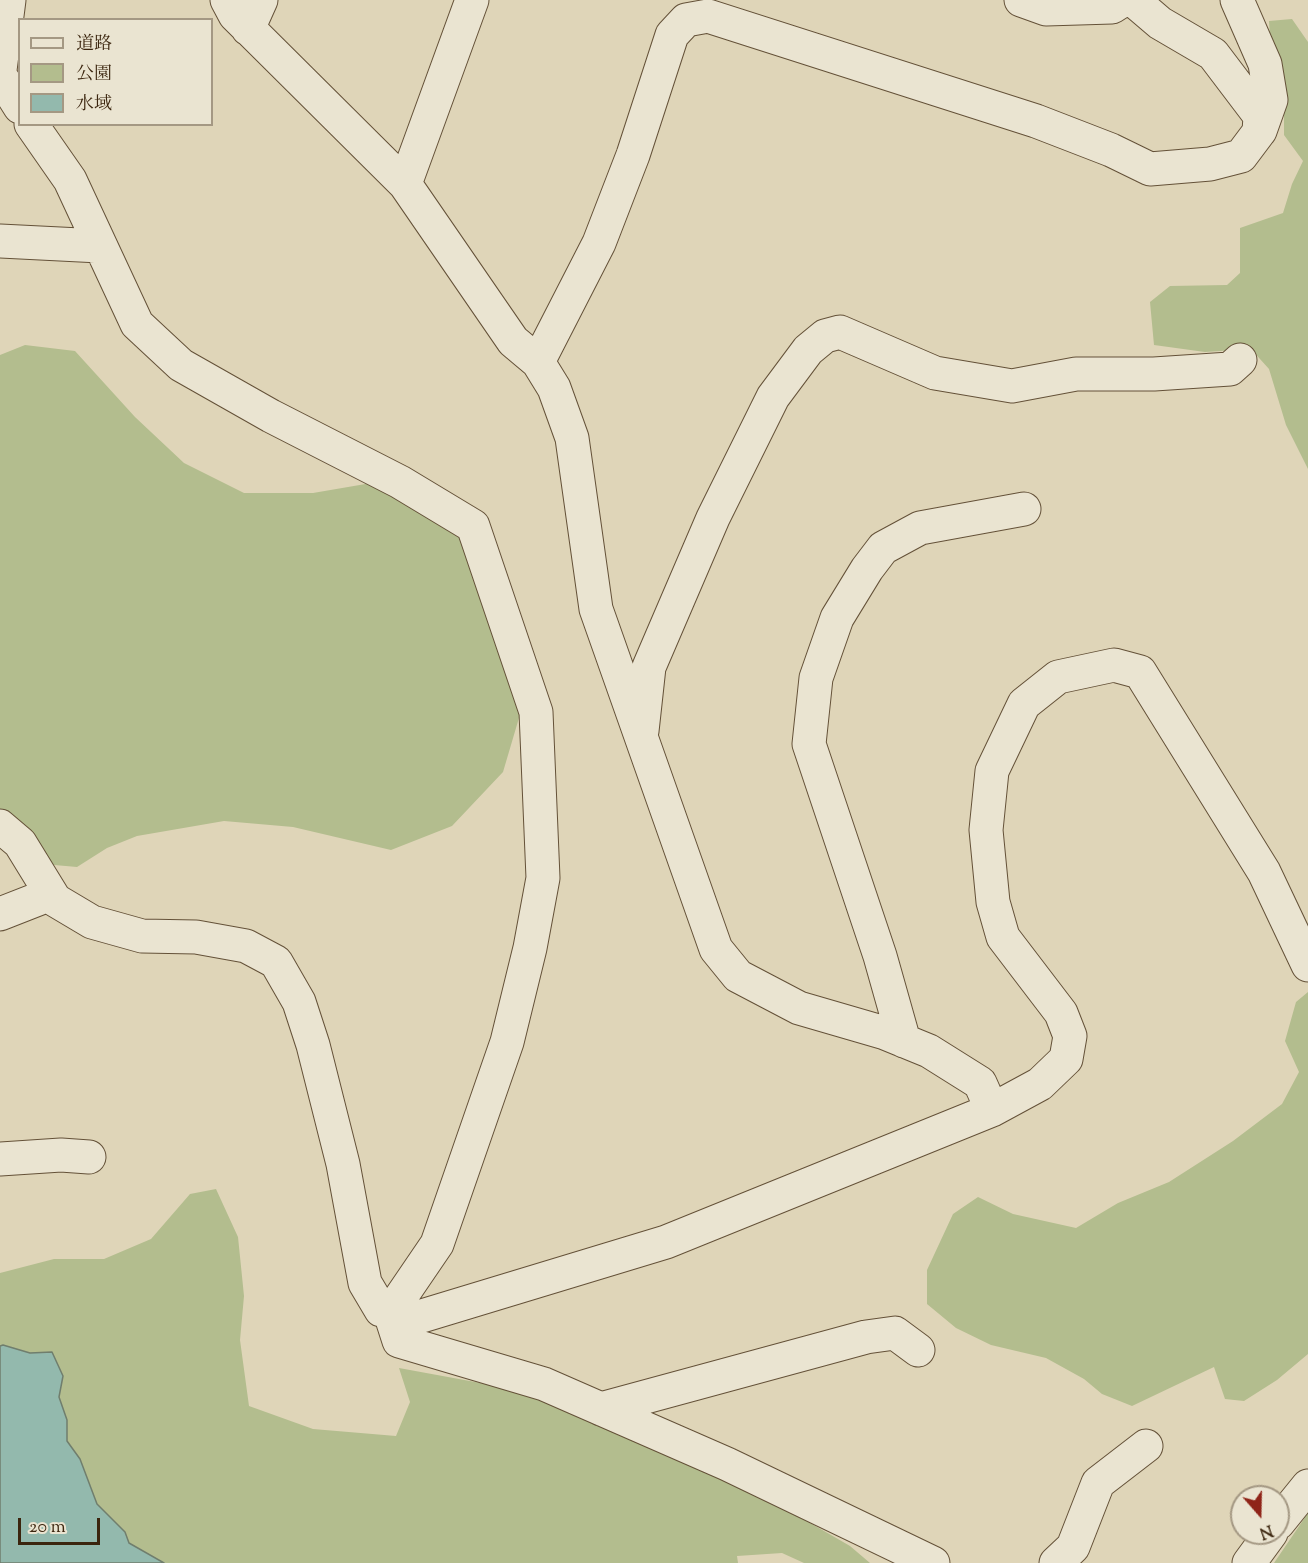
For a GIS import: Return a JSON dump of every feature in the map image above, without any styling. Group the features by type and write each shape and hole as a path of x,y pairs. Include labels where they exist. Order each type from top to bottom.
{"street":[{"path":"0,70 9,0"},
{"path":"227,0 234,15 255,14 405,184 513,340 538,362 554,388 572,438 596,609 716,949 738,976 799,1008 885,1033 929,1051 980,1083 992,1110"},
{"path":"405,184 472,0"},
{"path":"1021,0 1046,9 1112,7 1124,0"},
{"path":"1133,0 1160,23 1213,54 1260,116 1259,132"},
{"path":"538,362 599,243 633,155 672,35 686,20 708,16 1036,121 1111,150 1150,170 1210,164 1241,156 1259,132 1271,100 1265,64 1237,0"},
{"path":"0,75 18,104"},
{"path":"32,126 70,180 137,324 182,365 271,416 400,482 473,526 536,712 543,878 530,948 507,1042 437,1244 390,1313"},
{"path":"0,241 100,246"},
{"path":"642,739 649,667 713,518 773,397 808,350 825,336 840,332 935,373 1012,386 1076,374 1154,374 1230,369 1240,360"},
{"path":"904,1041 876,945 809,744 816,678 837,618 867,568 883,548 920,528 1024,509"},
{"path":"0,826 20,843 55,900 92,922 142,936 196,937 246,946 276,962 299,1002 313,1045 343,1164 365,1283 381,1310 412,1319 666,1242 992,1110 1040,1084 1066,1059 1070,1036 1061,1013 1003,937 993,902 986,830 992,771 1024,704 1058,677 1114,665 1140,672 1264,872 1308,965"},
{"path":"0,914 51,894"},
{"path":"0,1159 61,1155 89,1156"},
{"path":"390,1313 399,1341 544,1384 726,1464 933,1563"},
{"path":"601,1409 866,1337 895,1333 918,1350"},
{"path":"1056,1563 1073,1547 1098,1483 1146,1446"},
{"path":"1290,1508 1308,1486"},
{"path":"1249,1563 1262,1545"}],"green space":[{"path":"1292,19 1308,42 1308,469 1286,425 1269,369 1251,349 1205,352 1154,345 1150,302 1170,286 1227,285 1240,273 1240,228 1283,213 1292,184 1303,161 1284,135 1284,102 1271,56 1269,21"},
{"path":"25,345 75,351 135,417 184,463 244,493 313,493 383,481 457,527 529,684 503,772 452,826 391,850 293,827 224,821 137,836 107,848 77,867 43,864 0,821 0,355"},
{"path":"1308,992 1308,1354 1277,1380 1244,1401 1225,1399 1214,1367 1132,1406 1102,1394 1084,1379 1046,1358 991,1345 956,1328 927,1304 927,1270 953,1214 978,1197 1013,1214 1076,1228 1118,1203 1169,1182 1233,1141 1282,1104 1299,1072 1285,1041 1296,1002"},
{"path":"216,1189 238,1237 244,1296 240,1340 249,1406 313,1429 396,1436 410,1402 399,1368 535,1393 734,1479 850,1546 870,1563 804,1563 782,1553 737,1556 738,1563 164,1563 129,1543 125,1532 97,1504 80,1459 67,1442 67,1420 59,1397 63,1376 30,1353 0,1346 0,1273 54,1259 104,1259 151,1239 190,1194"},
{"path":"1308,1513 1308,1563 1274,1563 1286,1545 1290,1545 1290,1539"}],"water":[{"path":"0,1346 30,1353 52,1352 63,1376 59,1397 67,1420 67,1441 80,1459 97,1504 125,1532 129,1543 164,1563 0,1563"}]}
